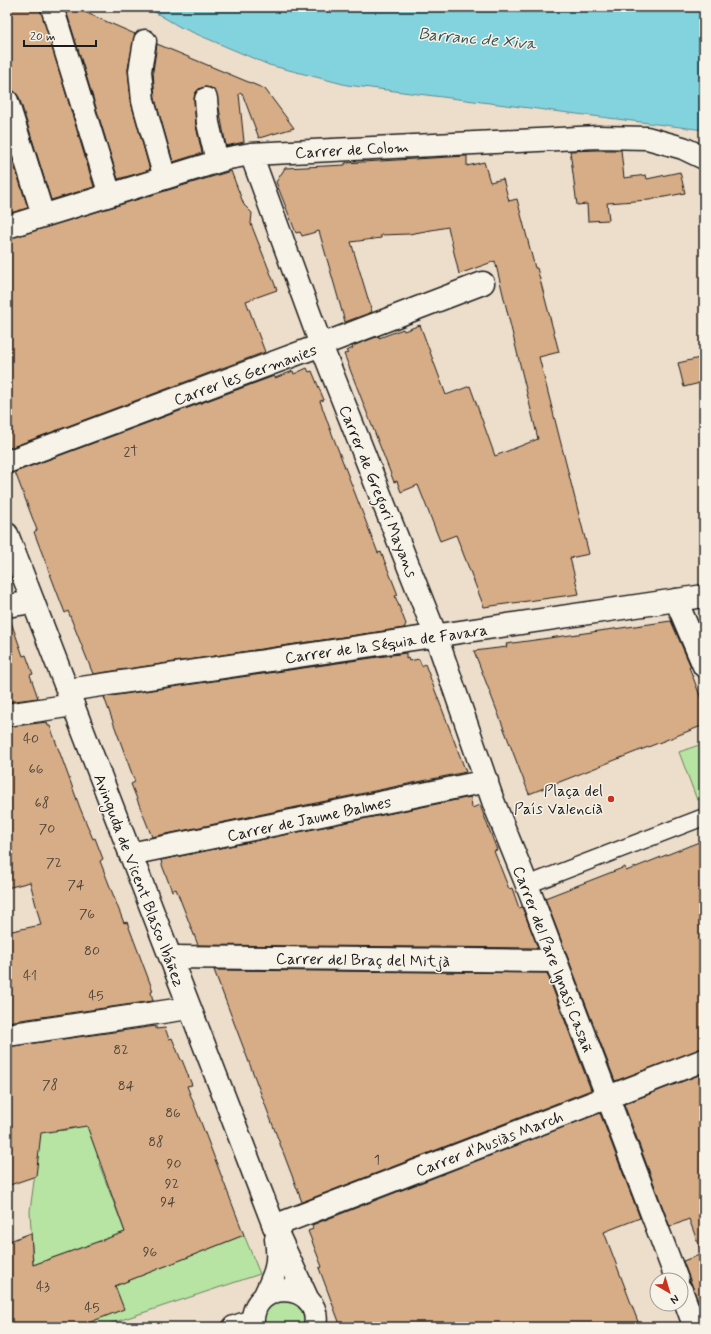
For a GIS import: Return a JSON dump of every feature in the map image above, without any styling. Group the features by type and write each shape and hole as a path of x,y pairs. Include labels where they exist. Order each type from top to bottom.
{"street":[{"path":"52,7 110,195"},
{"path":"145,41 140,71 143,101 165,178"},
{"path":"206,99 208,123 218,161"},
{"path":"7,101 43,215"},
{"name":"Carrer de Colom","path":"7,227 218,161 251,154 598,137 647,138 683,148 704,158"},
{"name":"Carrer de Gregori Mayans","path":"251,154 321,345 436,636"},
{"name":"Carrer les Germanies","path":"7,462 483,283"},
{"name":"Avinguda de Vicent Blasco Ibáñez","path":"7,534 274,1226 314,1317"},
{"name":"Carrer de la Séquia de Favara","path":"7,715 71,697 436,636 704,596"},
{"path":"676,600 704,666"},
{"path":"7,606 33,602"},
{"name":"Carrer del Pare Ignasi Casañ","path":"436,636 487,782 674,1272"},
{"name":"Carrer de Jaume Balmes","path":"130,854 487,782"},
{"path":"527,885 704,817"},
{"name":"Carrer del Braç del Mitjà","path":"171,956 555,961"},
{"path":"7,1035 189,1008"},
{"name":"Carrer d'Ausiàs March","path":"274,1226 704,1060"},
{"name":"Avinguda de Vicent Blasco Ibáñez","path":"246,1325 264,1297 274,1275 279,1257 274,1226"},
{"path":"264,1297 281,1289 300,1294 314,1317"},
{"path":"689,1308 696,1324"}],"green space":[{"path":"699,745 704,758 704,798 697,800 679,752"},
{"path":"90,1120 91,1137 101,1163 99,1164 125,1232 33,1265 30,1211 41,1128 60,1131 67,1130 79,1127"},
{"path":"244,1235 260,1274 100,1327 78,1327 123,1309 115,1286"},
{"path":"276,1301 294,1303 298,1306 301,1309 305,1320 305,1327 264,1327 266,1312"}],"water":[{"name":"Barranc de Xiva","path":"146,7 704,7 704,130 347,85 269,65 180,27"}],"building":[{"path":"7,7 40,7 94,187 51,200 19,97 15,92 7,89"},
{"path":"65,7 73,7 135,34 128,69 131,102 150,170 118,179"},
{"path":"157,44 265,89 294,128 259,138 242,93 239,94 244,142 226,146 216,92 211,88 205,87 199,89 195,93 194,100 196,126 202,153 173,162 155,99 153,71"},
{"path":"7,143 28,208 7,214"},
{"path":"621,150 624,178 646,175 647,179 680,172 685,193 649,200 607,203 609,220 588,221 587,204 577,205 570,151"},
{"path":"467,156 467,166 484,162 490,182 503,179 509,201 517,199 559,352 539,357 589,554 570,558 579,594 484,607 456,535 440,541 418,485 401,492 397,481 394,482 344,354 348,353 346,351 353,348 352,346 379,336 379,338 403,329 404,331 420,325 446,395 470,386 495,456 538,439 495,261 459,274 448,227 409,234 381,235 381,238 351,242 372,312 345,322 319,231 302,236 300,232 296,233 276,182 285,168"},
{"path":"231,171 244,205 252,213 251,224 277,290 246,301 265,352 7,449 7,239"},
{"path":"704,357 704,382 684,387 678,363"},
{"path":"307,368 309,372 312,371 324,400 320,401 329,426 378,553 381,552 398,595 395,596 406,624 404,628 93,674 68,611 65,613 34,532 37,530 15,472 274,376 275,378 293,371 294,374"},
{"path":"10,619 23,656 26,655 33,674 30,675 38,698 7,702 7,620"},
{"path":"671,621 691,667 689,667 704,706 704,725 529,794 474,651 507,647 506,644"},
{"path":"406,653 406,659 408,658 409,661 419,659 422,666 425,664 466,772 152,837 131,784 135,782 104,697"},
{"path":"47,722 48,726 50,726 80,808 93,839 95,838 103,859 100,861 124,923 127,922 153,991 151,992 153,1001 7,1022 7,932 41,925 30,882 7,888 7,727"},
{"path":"471,797 472,808 480,805 497,850 494,851 509,889 512,888 519,908 522,907 538,948 198,945 176,889 172,891 162,865 161,860"},
{"path":"704,840 704,1048 615,1081 545,898 625,867 626,871"},
{"path":"214,970 547,973 591,1090 302,1202"},
{"path":"156,1026 156,1029 165,1028 169,1039 172,1038 182,1060 192,1085 187,1086 244,1235 115,1286 124,1309 78,1327 7,1327 7,1242 31,1233 33,1265 125,1232 87,1126 41,1133 36,1176 7,1186 7,1047"},
{"path":"704,1073 704,1312 702,1312 689,1277 689,1272 687,1272 683,1261 702,1254 689,1219 670,1227 624,1104"},
{"path":"600,1113 640,1218 604,1232 640,1327 341,1327 319,1268 322,1267 308,1231 313,1229 312,1225"}],"place":[{"name":"Plaça del País Valencià","path":"611,799"}]}
